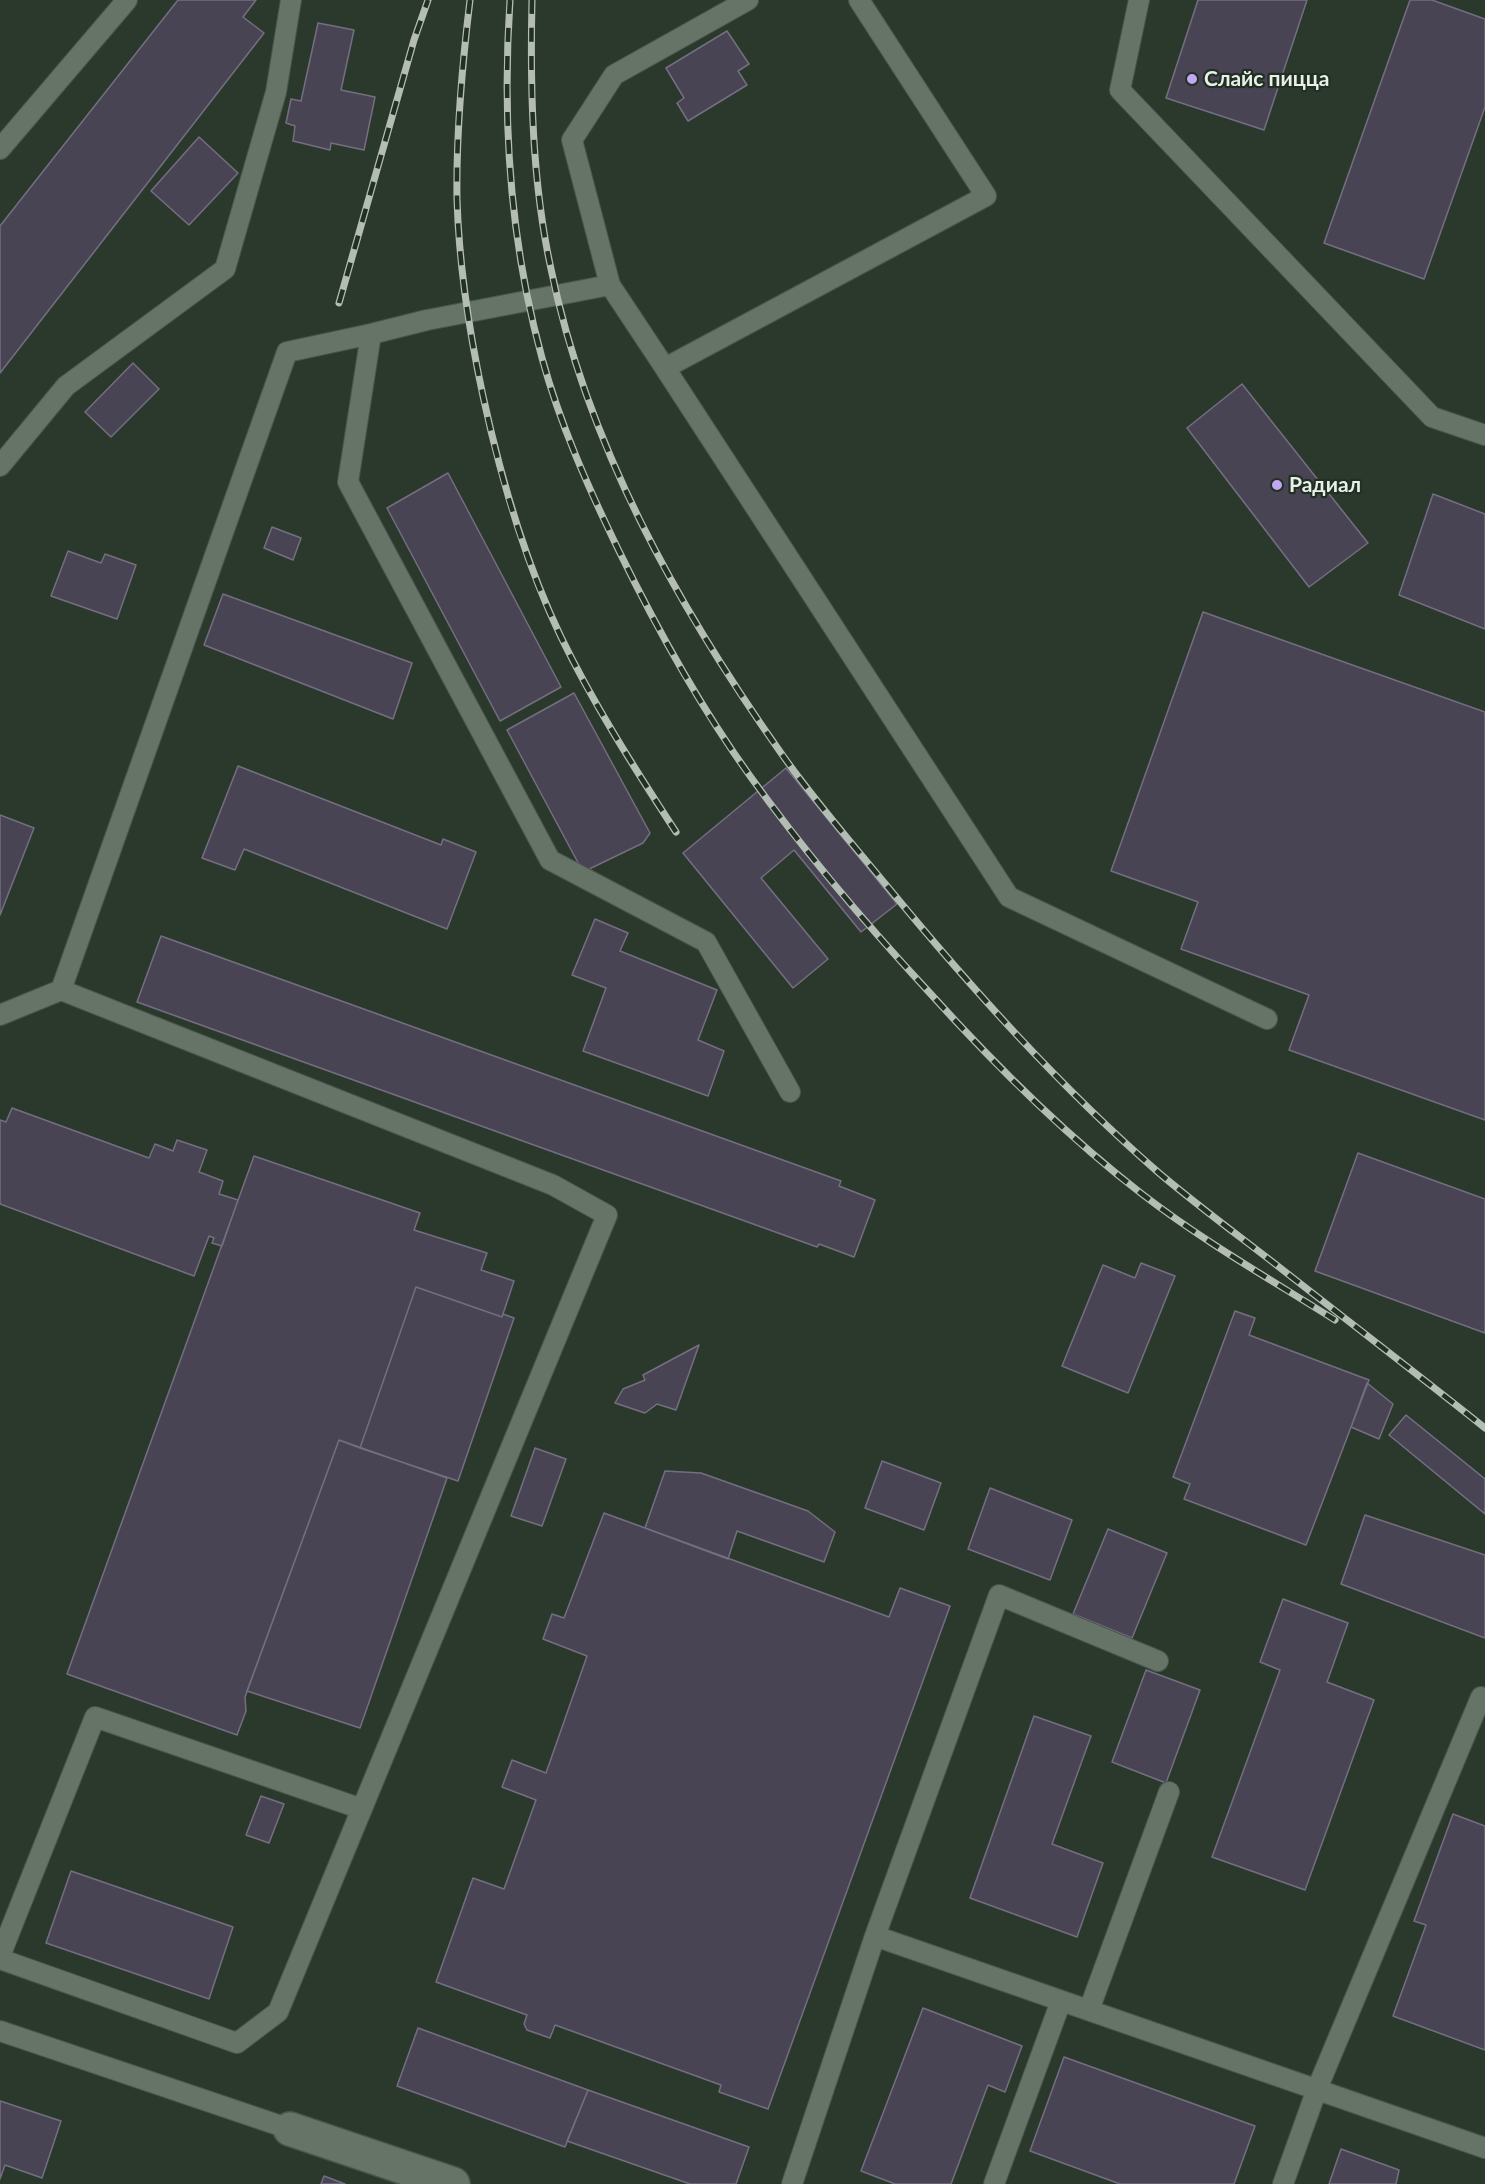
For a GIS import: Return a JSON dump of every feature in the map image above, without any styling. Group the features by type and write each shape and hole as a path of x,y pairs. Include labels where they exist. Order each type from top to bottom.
{"street":[{"path":"290,2129 453,2184"}],"lane":[{"path":"0,149 127,0"},
{"path":"0,466 66,386 225,269 276,92 291,0"},
{"path":"748,0 614,75 572,140 610,285 1009,897 1267,1019"},
{"path":"665,368 986,196 860,0"},
{"path":"1139,0 1120,90 1432,417 1485,435"},
{"path":"61,990 287,352 447,316 610,285"},
{"path":"371,334 348,482 550,860 706,942 790,1092"},
{"path":"0,1015 61,990 553,1185 607,1215 362,1809 278,2012 237,2043 0,1957 95,1717 362,1809"},
{"path":"792,2184 875,1936 999,1595 1158,1660"},
{"path":"1283,2184 1317,2089 1480,1697 1485,1699"},
{"path":"1089,2010 1169,1792"},
{"path":"875,1936 1485,2148"},
{"path":"994,2184 1060,2001"},
{"path":"0,2031 290,2129"}],"building":[{"path":"178,0 256,0 243,17 264,33 0,373 0,226"},
{"path":"1198,0 1307,0 1264,130 1166,98"},
{"path":"1410,0 1432,0 1485,19 1485,107 1424,279 1324,243"},
{"path":"318,23 354,30 341,90 375,97 364,150 331,143 330,150 293,141 295,126 286,123 291,99 301,101"},
{"path":"727,31 749,64 738,71 747,85 688,121 677,103 684,98 666,68"},
{"path":"199,137 238,173 189,225 151,191"},
{"path":"133,363 159,389 111,437 85,412"},
{"name":"Радиал","path":"1242,384 1368,543 1309,587 1187,428"},
{"path":"448,473 561,687 500,721 387,508"},
{"path":"1433,494 1485,514 1485,629 1399,595"},
{"path":"272,527 301,538 293,560 264,548"},
{"path":"68,551 101,563 105,554 136,565 117,619 51,596"},
{"path":"223,594 412,663 393,719 204,645"},
{"path":"1203,612 1485,712 1485,1120 1289,1050 1309,995 1181,949 1198,902 1111,871"},
{"path":"574,693 650,833 643,843 583,872 507,730"},
{"path":"238,766 441,845 443,839 476,852 447,929 244,849 235,870 202,858"},
{"path":"786,768 897,904 861,932 794,850 761,878 828,959 793,988 683,853"},
{"path":"0,815 34,828 0,915"},
{"path":"595,919 628,933 620,951 717,990 698,1040 724,1051 708,1096 583,1051 606,988 572,975"},
{"path":"161,936 841,1181 839,1186 875,1200 854,1257 819,1244 817,1247 137,1002"},
{"path":"12,1108 149,1158 155,1144 173,1151 177,1140 207,1150 199,1172 223,1181 219,1194 238,1200 222,1246 212,1243 214,1238 209,1236 194,1276 0,1204 0,1120 6,1122"},
{"path":"1358,1153 1485,1199 1485,1333 1315,1271"},
{"path":"254,1156 420,1213 414,1230 487,1253 481,1270 514,1281 502,1317 416,1287 360,1448 339,1440 245,1697 246,1711 237,1735 67,1674"},
{"path":"1141,1263 1175,1276 1128,1393 1062,1366 1103,1265 1135,1278"},
{"path":"416,1287 502,1317 503,1314 514,1318 458,1481 360,1448"},
{"path":"1235,1311 1255,1318 1249,1335 1369,1380 1306,1545 1184,1499 1190,1484 1173,1477"},
{"path":"699,1345 676,1410 657,1404 645,1413 615,1403 623,1389 645,1380 643,1375"},
{"path":"1367,1383 1393,1404 1379,1439 1351,1427"},
{"path":"1406,1415 1485,1479 1485,1514 1389,1435"},
{"path":"339,1440 447,1478 360,1728 247,1691"},
{"path":"535,1448 566,1459 542,1526 511,1516"},
{"path":"882,1461 941,1483 924,1530 865,1508"},
{"path":"665,1471 701,1473 808,1511 835,1532 824,1562 737,1531 728,1559 645,1528"},
{"path":"990,1488 1072,1520 1050,1580 968,1549"},
{"path":"604,1513 889,1617 900,1588 950,1606 768,2109 719,2092 721,2085 555,2025 550,2038 527,2030 524,2024 527,2015 436,1982 473,1878 504,1889 536,1800 502,1787 512,1760 546,1773 587,1656 543,1639 552,1614 564,1618"},
{"path":"1365,1515 1485,1555 1485,1638 1341,1584"},
{"path":"1108,1529 1167,1553 1132,1638 1073,1614"},
{"path":"1283,1599 1348,1623 1327,1682 1374,1700 1305,1890 1212,1857 1280,1670 1260,1662"},
{"path":"1146,1670 1200,1690 1166,1783 1112,1762"},
{"path":"1034,1716 1091,1736 1052,1844 1103,1863 1077,1937 970,1898"},
{"path":"261,1796 284,1804 269,1843 246,1835"},
{"path":"1453,1814 1485,1826 1485,2050 1393,2016 1426,1925 1414,1921"},
{"path":"71,1871 233,1927 209,1999 46,1943"},
{"path":"923,2008 1022,2046 1005,2092 988,2085 951,2184 895,2184 861,2171"},
{"path":"418,2028 588,2090 565,2147 397,2086"},
{"path":"1064,2057 1255,2126 1234,2184 1120,2184 1030,2151"},
{"path":"588,2090 749,2147 736,2184 690,2184 567,2141"},
{"path":"0,2101 61,2121 42,2178 5,2165 0,2179"},
{"path":"1341,2149 1399,2170 1396,2184 1329,2184"},
{"path":"324,2176 345,2184 321,2184"}],"railway":[{"path":"339,303 414,40 428,0"},
{"path":"470,0 459,124 458,224 462,274 473,347 498,458 525,549 561,637 601,712 676,832"},
{"path":"510,0 507,90 511,180 522,270 549,383 586,479 632,578 713,722 792,832 881,939 953,1018 1057,1123 1113,1171 1165,1211 1213,1244 1335,1320"},
{"path":"532,0 531,67 536,169 551,269 567,334 612,461 641,522 672,582 743,698 806,787 919,924 1017,1035 1086,1106 1159,1173 1485,1428"}],"place":[{"name":"Слайс пицца","path":"1192,79"},
{"name":"Радиал","path":"1277,485"}]}
